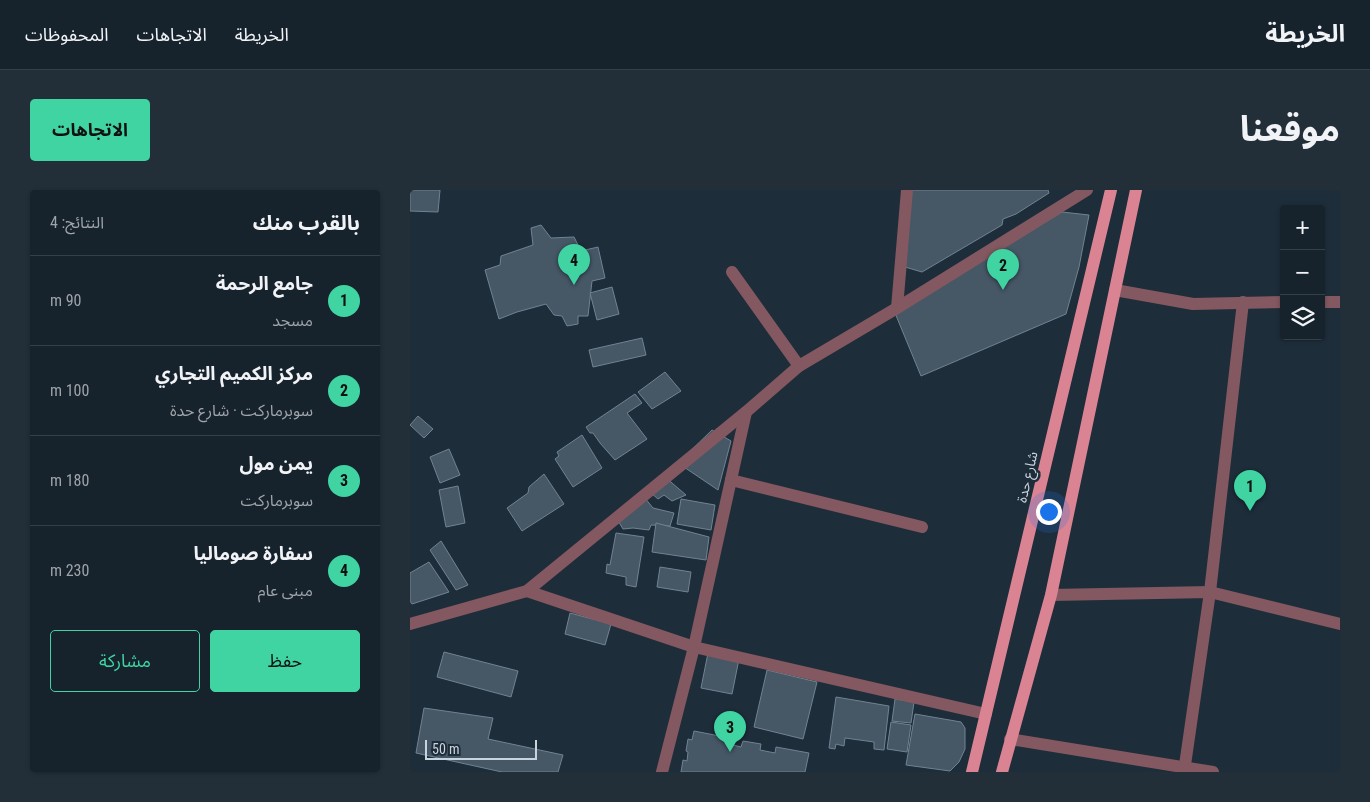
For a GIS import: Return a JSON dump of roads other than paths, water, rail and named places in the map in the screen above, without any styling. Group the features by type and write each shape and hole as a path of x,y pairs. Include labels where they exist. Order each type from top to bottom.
{"main road":[{"name":"شارع حدة","path":"972,772 1111,190"},
{"path":"1002,772 1051,595 1136,190"}],"street":[{"path":"897,308 907,190"},
{"path":"410,624 527,591 746,412 799,366 897,308 1087,190"},
{"path":"732,272 799,366"},
{"path":"1115,290 1193,304 1280,302"},
{"path":"1184,770 1210,592 1243,302"},
{"path":"1325,302 1340,302"},
{"path":"662,772 694,647 746,412"},
{"path":"731,480 922,527"},
{"path":"527,591 694,647 986,714"},
{"path":"1051,595 1210,592 1340,624"},
{"path":"1010,739 1184,770 1213,772"}],"place":[{"name":"سفارة صوماليا","path":"574,285"},
{"name":"مركز الكميم التجاري","path":"1003,290"},
{"name":"جامع الرحمة","path":"1250,511"},
{"name":"يمن مول","path":"730,752"}]}
